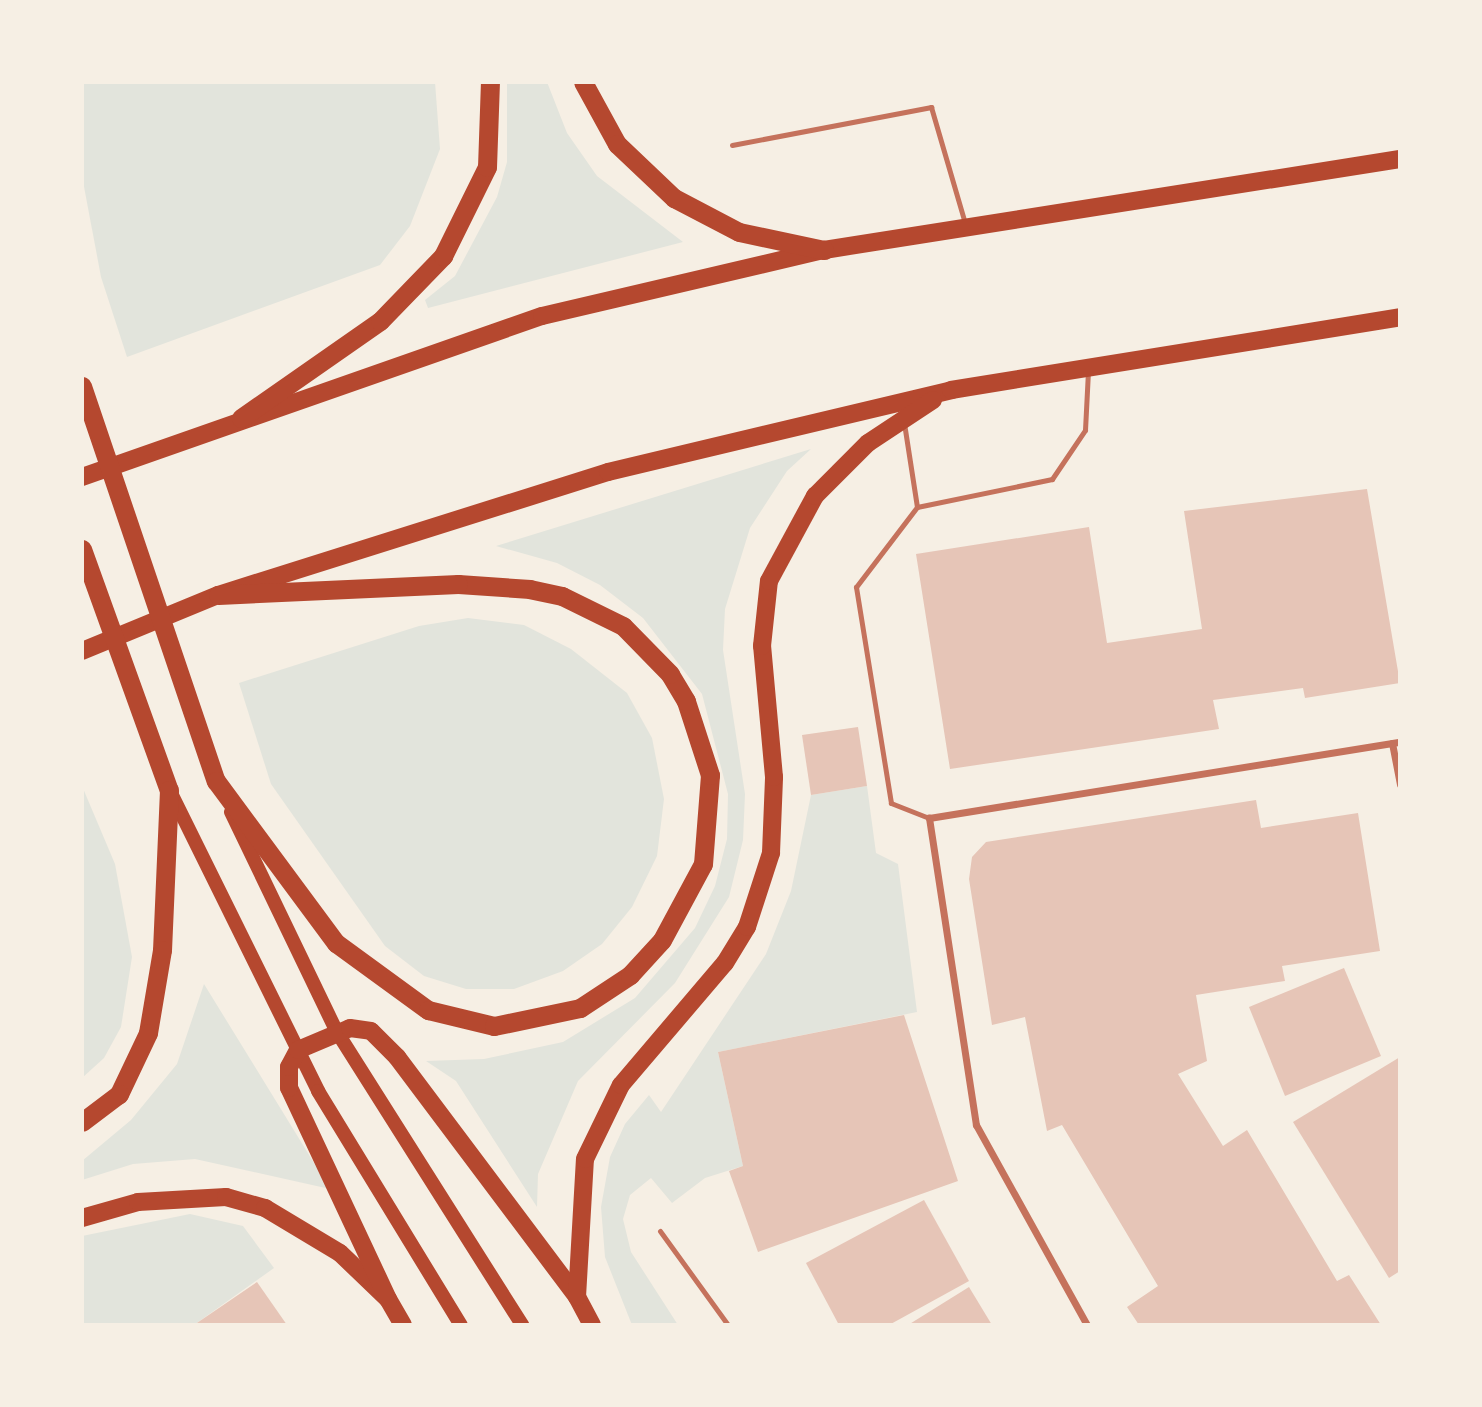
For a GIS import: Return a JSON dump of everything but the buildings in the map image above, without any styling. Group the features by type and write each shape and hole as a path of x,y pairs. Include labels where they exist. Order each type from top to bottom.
{"highway":[{"path":"241,418 380,321 443,256 487,167 490,82"},
{"path":"583,82 617,144 674,198 739,232 824,250"},
{"path":"82,386 216,781 335,943 428,1010 457,1021 525,1024 600,997 647,958 681,914 709,833 710,775 697,724 649,650 595,611 530,589 458,584 218,595"},
{"path":"82,549 169,790 162,950 148,1033 119,1094 82,1122"}],"main road":[{"path":"82,477 241,418 542,316 824,250 1400,159"},
{"path":"82,651 218,595 608,472 951,390 1400,317"},
{"path":"577,1297 579,1194 601,1118 647,1048 725,963 761,892 774,817 762,646 769,581 815,496 903,417 951,390"},
{"path":"216,781 337,1032 522,1325"},
{"path":"169,790 318,1091 461,1325"},
{"path":"403,1325 388,1299 289,1088 289,1067 298,1050 350,1028 371,1031 397,1056 577,1297 592,1325"},
{"path":"82,1218 138,1202 226,1197 298,1223 388,1299"}],"street":[{"path":"1087,1325 976,1125 929,818 1396,743 1400,784"}],"lane":[{"path":"732,145 930,107 966,226"},
{"path":"929,818 891,803 856,587 917,507 1052,479 1085,430 1089,368"},
{"path":"903,417 917,507"},
{"path":"660,1231 728,1325"}],"shaded area":[{"path":"82,82 435,82 440,149 410,226 380,265 127,357 101,277 82,176"},
{"path":"507,82 547,82 567,133 597,176 683,242 428,308 425,300 455,276 497,197 507,162"},
{"path":"811,449 787,471 750,528 725,609 723,650 745,794 743,840 729,897 675,983 578,1081 538,1174 537,1207 456,1081 426,1061 484,1059 563,1042 635,998 695,928 715,886 727,839 728,794 702,694 643,618 600,585 557,563 496,546"},
{"path":"468,618 524,625 571,649 627,693 652,738 664,799 657,856 632,907 602,944 563,971 514,989 466,989 424,976 385,946 271,784 239,683 419,626"},
{"path":"82,786 115,864 132,957 121,1027 104,1058 82,1078"},
{"path":"867,786 876,853 898,864 917,1012 718,1052 743,1166 705,1178 672,1203 651,1178 630,1195 623,1219 631,1252 678,1325 632,1325 605,1257 601,1207 610,1157 625,1124 649,1095 661,1112 766,954 791,891 811,795"},
{"path":"204,984 330,1189 195,1159 133,1164 82,1180 82,1161 131,1120 177,1064"},
{"path":"190,1214 243,1226 274,1268 194,1325 82,1325 82,1236"}]}
